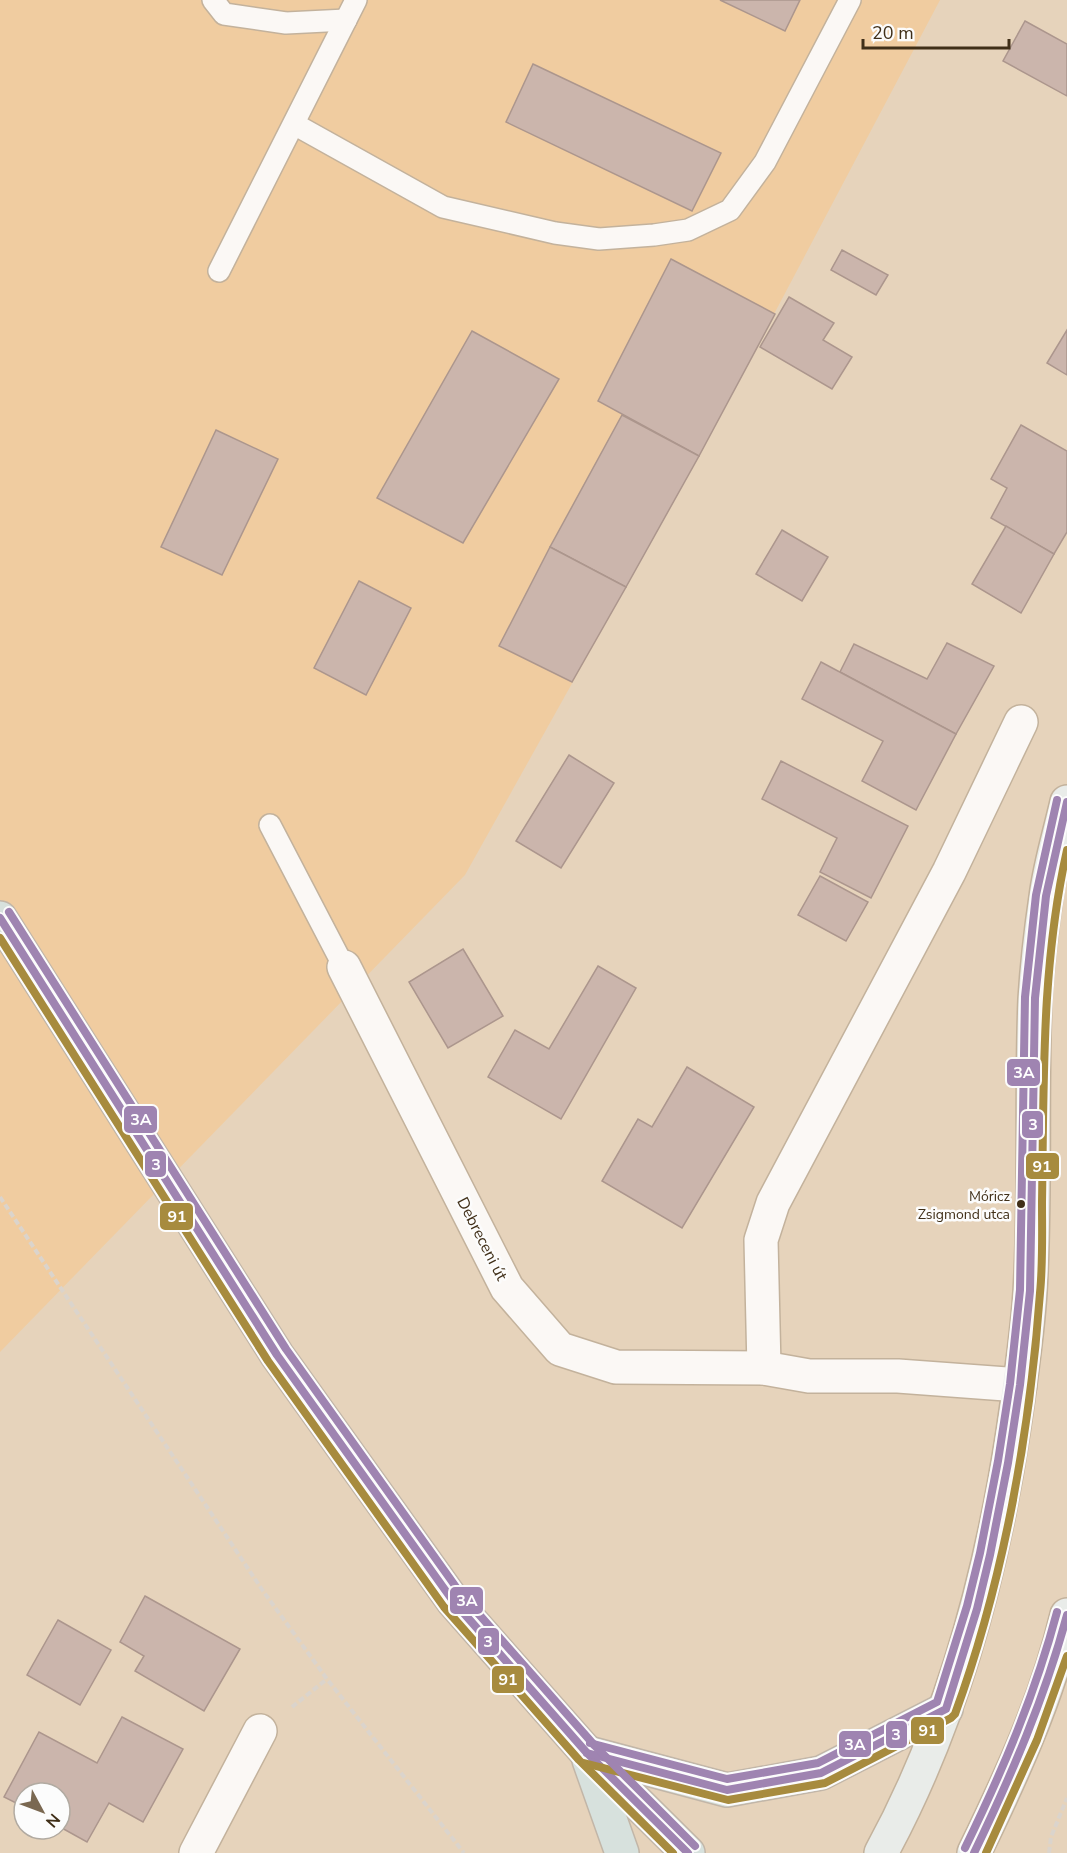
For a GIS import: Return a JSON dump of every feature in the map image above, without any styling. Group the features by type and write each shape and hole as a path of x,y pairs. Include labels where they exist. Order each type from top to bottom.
{"main road":[{"path":"881,1853 909,1797 946,1708 977,1609 1008,1463 1020,1385 1030,1291 1035,998 1046,896 1067,802"},
{"path":"0,918 277,1355 453,1601 587,1753 688,1853"},
{"path":"974,1853 1044,1694 1067,1614"},
{"path":"587,1753 727,1790 821,1773 946,1708"},
{"path":"587,1753 622,1853"},
{"path":"991,1817 995,1853"}],"street":[{"path":"1020,1385 898,1376 809,1376 764,1368 761,1240 773,1203 949,872 1021,722"},
{"name":"Debreceni út","path":"344,967 507,1288 560,1349 616,1367 764,1368"},
{"path":"196,1853 260,1731"}],"lane":[{"path":"213,0 224,14 286,23 346,20"},
{"path":"219,271 356,0"},
{"path":"294,124 443,207 555,233 599,239 688,230 730,210 765,162 850,0"},
{"path":"270,825 344,967"}],"path":[{"path":"0,1197 263,1591 327,1679 464,1853"},
{"path":"1049,1853 1051,1837 1067,1798"}],"shaded area":[{"path":"0,0 940,0 699,456 465,875 0,1352"}],"building":[{"path":"720,0 800,0 785,31"},
{"path":"1025,21 1067,44 1067,96 1003,61"},
{"path":"533,64 721,153 692,211 506,122"},
{"path":"842,250 888,275 876,295 831,270"},
{"path":"671,259 775,314 699,456 598,401"},
{"path":"789,297 834,323 823,340 852,357 832,389 760,347"},
{"path":"1067,330 1067,375 1047,363"},
{"path":"472,331 559,379 463,543 377,498"},
{"path":"622,415 699,456 626,587 550,547"},
{"path":"1021,425 1067,451 1067,532 1054,554 991,518 1007,488 991,479"},
{"path":"216,430 278,459 222,575 161,547"},
{"path":"1006,526 1054,554 1021,613 972,584"},
{"path":"782,530 828,557 802,601 756,574"},
{"path":"550,547 626,587 572,682 499,646"},
{"path":"359,581 411,608 366,695 314,668"},
{"path":"947,643 994,666 956,734 840,672 854,644 927,679"},
{"path":"821,662 956,734 916,810 862,781 883,741 802,699"},
{"path":"569,755 614,783 561,868 516,841"},
{"path":"781,761 908,826 871,898 820,872 837,838 762,799"},
{"path":"820,876 868,902 846,941 798,915"},
{"path":"463,949 503,1016 448,1048 409,982"},
{"path":"598,966 636,988 561,1119 488,1077 515,1030 549,1049"},
{"path":"687,1067 754,1107 682,1228 602,1181 638,1119 652,1127"},
{"path":"145,1596 240,1649 204,1711 135,1671 144,1656 120,1642"},
{"path":"58,1620 111,1650 80,1705 27,1675"},
{"path":"122,1717 183,1749 143,1822 109,1803 87,1842 72,1834 72,1781 13,1781 39,1732 97,1763"},
{"path":"12,1782 12,1801 4,1797"}],"transit line":[{"name":"3A","path":"590,1743 727,1779 818,1763 937,1702 967,1606 980,1553 1010,1384 1020,1290 1025,997 1036,895 1057,800"},
{"name":"3","path":"587,1753 727,1790 821,1773 946,1709 977,1609 990,1555 1020,1385 1030,1291 1035,998 1046,896 1067,802"},
{"name":"91","path":"584,1763 728,1800 825,1783 955,1714 972,1664 1000,1560 1012,1506 1029,1399 1042,1270 1044,1069 1048,981 1052,937 1067,850"},
{"name":"3A","path":"9,912 286,1349 461,1594 595,1746 695,1846"},
{"name":"3","path":"0,918 277,1355 453,1601 587,1753 688,1853"},
{"name":"91","path":"0,938 268,1361 444,1607 579,1760 673,1853"},
{"name":"3A","path":"965,1848 1017,1733 1039,1673 1057,1612"},
{"name":"3","path":"974,1853 1026,1736 1067,1615"},
{"name":"91","path":"986,1853 1037,1740 1067,1656"}],"place":[{"name":"Móricz Zsigmond utca","path":"1021,1204"}]}
